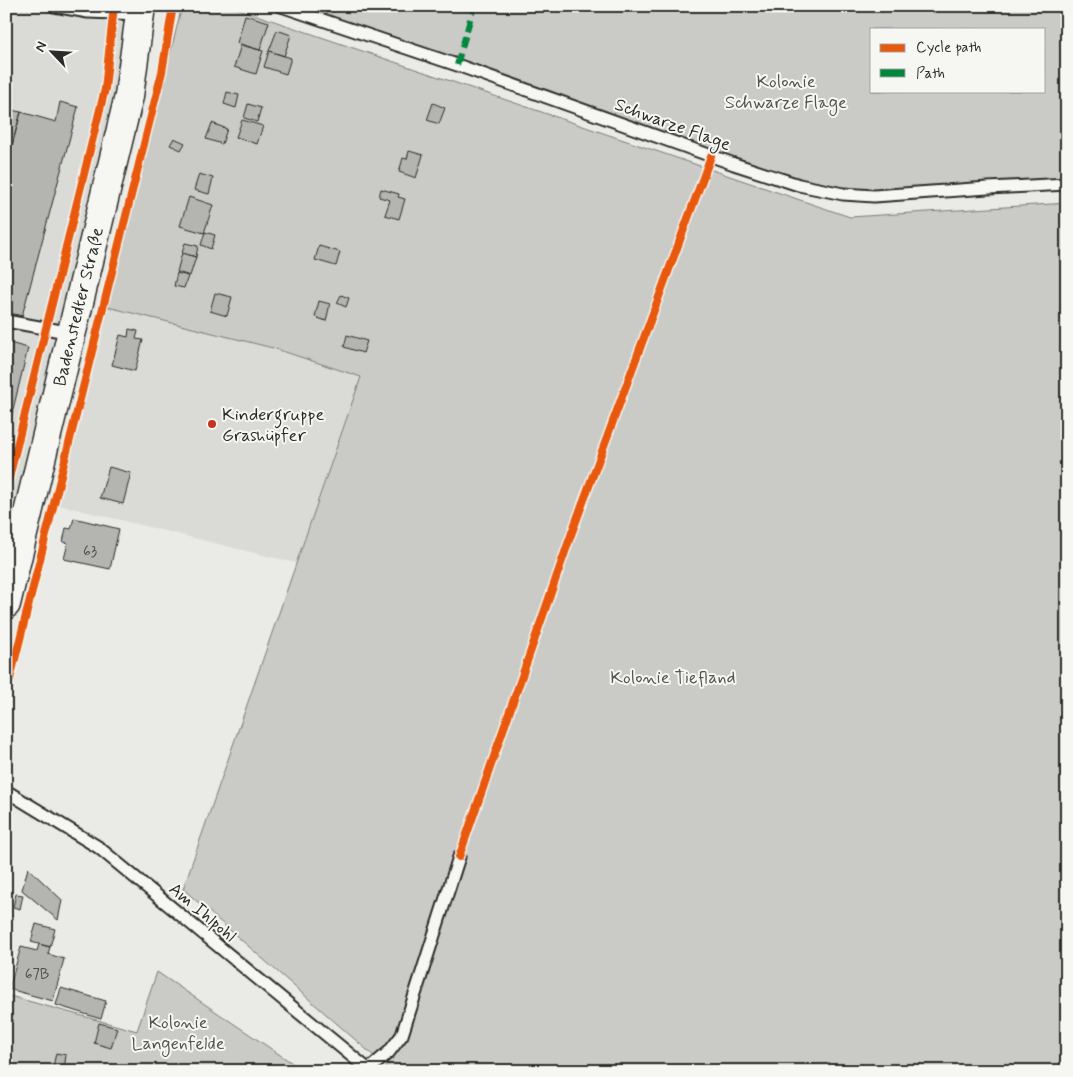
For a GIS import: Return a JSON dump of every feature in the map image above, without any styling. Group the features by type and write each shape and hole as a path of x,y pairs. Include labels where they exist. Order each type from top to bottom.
{"street":[{"name":"Badenstedter Straße","path":"6,604 129,96 141,10"}],"lane":[{"path":"54,6 88,12 141,10"},
{"name":"Schwarze Flage","path":"281,6 457,65 734,164 799,185 843,194 874,196 1067,184"},
{"path":"6,321 72,333"},
{"name":"Am Ihlpohl","path":"6,791 98,847 369,1070"},
{"path":"369,1070 389,1052 402,1035 459,857"}],"shaded area":[{"path":"6,6 141,6 6,604"},
{"name":"Kindergruppe Grashüpfer","path":"108,307 273,348 361,377 296,563 59,505"}],"green space":[{"name":"Kolonie Tiefland","path":"182,6 230,6 850,217 1067,203 1067,1071 391,1071 183,889 361,377 273,348 108,307"},
{"name":"Kolonie Schwarze Flage","path":"300,6 1067,6 1067,184 874,196 799,185 468,69"},
{"name":"Kolonie Langenfelde","path":"157,972 304,1071 6,1071 6,995 137,1031"}],"building":[{"path":"245,15 269,22 260,50 237,43"},
{"path":"277,30 291,35 284,56 269,51"},
{"path":"241,45 263,51 256,74 234,67"},
{"path":"269,51 291,58 286,74 264,67"},
{"path":"227,92 239,95 236,108 224,104"},
{"path":"60,102 78,107 22,316 6,312 6,167 21,112 56,122"},
{"path":"433,103 445,108 439,124 427,120"},
{"path":"248,104 261,108 257,122 244,118"},
{"path":"6,109 21,112 6,167"},
{"path":"242,120 263,126 257,144 236,137"},
{"path":"212,123 227,129 222,144 206,139"},
{"path":"174,138 185,143 181,150 170,145"},
{"path":"409,151 423,155 416,178 399,172 403,158 407,159"},
{"path":"199,174 213,178 209,194 194,190"},
{"path":"381,189 399,194 398,197 405,199 399,219 385,215 390,200 379,197"},
{"path":"189,197 213,205 204,233 180,226"},
{"path":"205,232 215,235 211,249 201,245"},
{"path":"185,243 198,246 196,257 182,253"},
{"path":"319,246 340,252 336,266 315,260"},
{"path":"182,253 196,257 190,276 177,272"},
{"path":"177,273 188,276 184,288 174,286"},
{"path":"215,293 232,297 227,316 210,311"},
{"path":"341,295 349,298 346,307 337,303"},
{"path":"319,301 330,304 326,321 315,317"},
{"path":"129,329 138,331 136,339 143,340 135,371 112,365 120,335 128,337"},
{"path":"347,335 367,341 363,353 344,347"},
{"path":"6,342 28,348 6,438"},
{"path":"109,467 131,473 123,504 100,498"},
{"path":"74,518 119,529 110,569 64,559 68,543 63,542 66,528 71,529"},
{"path":"28,868 62,900 58,920 22,890"},
{"path":"16,894 23,895 20,909 13,907"},
{"path":"36,924 55,929 50,947 31,942"},
{"path":"39,944 50,947 48,954 64,959 53,1001 9,989 21,947 37,951"},
{"path":"61,988 106,1001 101,1019 56,1005"},
{"path":"99,1023 117,1028 111,1048 94,1043"},
{"path":"56,1053 66,1055 64,1069 53,1067"}],"marked path":[{"path":"457,65 474,6"}],"cycle path":[{"path":"6,490 105,89 114,6"},
{"path":"6,695 162,72 173,6"},
{"path":"459,857 571,535 711,156"}],"place":[{"name":"Kindergruppe Grashüpfer","path":"212,424"}]}
